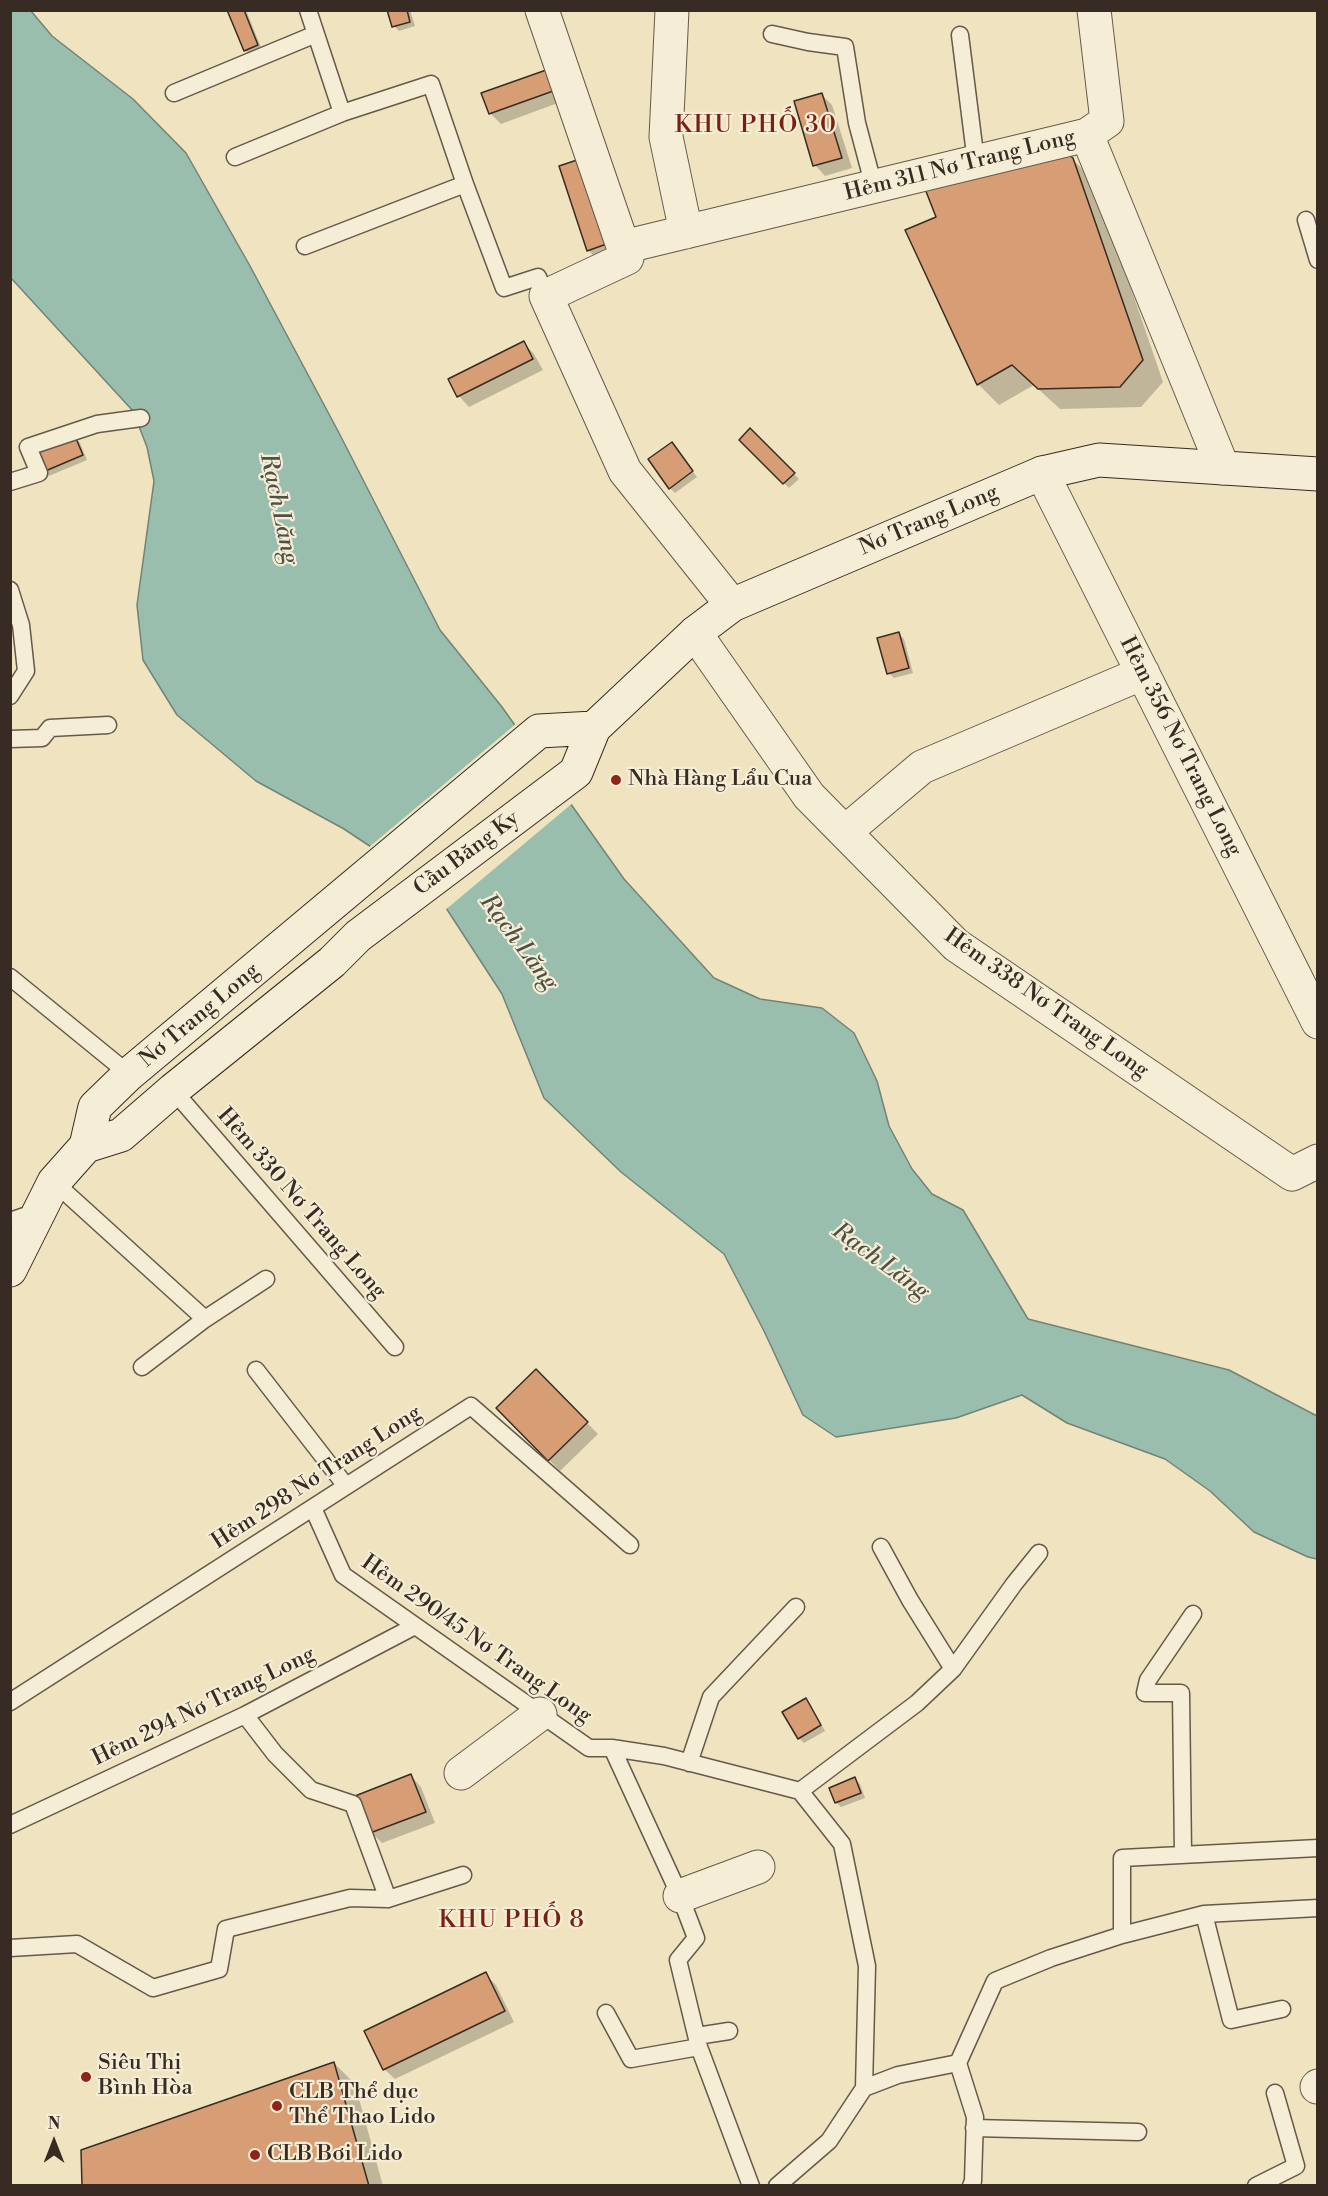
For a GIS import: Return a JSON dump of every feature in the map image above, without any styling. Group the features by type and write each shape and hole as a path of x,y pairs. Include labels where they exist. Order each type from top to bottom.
{"street":[{"path":"542,10 627,258 546,296 625,471 732,605"},
{"path":"672,10 666,137 686,232"},
{"path":"1087,135 1107,121 1094,10"},
{"name":"Hẻm 311 Nơ Trang Long","path":"623,248 1087,135 1223,468"},
{"name":"Nơ Trang Long","path":"576,772 594,728 695,633 732,605 1042,473 1099,460 1317,474"},
{"name":"Hẻm 356 Nơ Trang Long","path":"1042,473 1317,1022"},
{"name":"Hẻm 338 Nơ Trang Long","path":"695,633 809,796 956,945 1305,1168"},
{"path":"845,832 922,767 1143,673"},
{"name":"Cầu Băng Ky","path":"337,901 539,731 594,728"},
{"name":"Cầu Băng Ky","path":"358,936 576,772"},
{"name":"Nơ Trang Long","path":"10,1270 25,1216 86,1146 95,1107 129,1074 337,901"},
{"name":"Nơ Trang Long","path":"86,1146 121,1135 173,1090 332,962 358,936"},
{"path":"461,1773 540,1714"},
{"path":"680,1896 758,1867"}],"lane":[{"path":"308,10 342,113"},
{"path":"174,93 316,34"},
{"path":"772,34 845,47 857,123 874,187"},
{"path":"960,35 975,162"},
{"path":"235,157 342,113 431,84 504,288 538,277 546,296"},
{"path":"305,246 465,184"},
{"path":"1306,220 1317,260"},
{"path":"10,482 39,473 28,447 97,424 141,417"},
{"path":"10,590 21,625 26,671 10,696"},
{"path":"10,739 42,738 50,729 108,725"},
{"path":"10,977 129,1074"},
{"name":"Hẻm 330 Nơ Trang Long","path":"173,1090 396,1347"},
{"path":"54,1182 205,1319"},
{"path":"142,1367 205,1319 266,1279"},
{"path":"256,1370 346,1486"},
{"name":"Hẻm 298 Nơ Trang Long","path":"10,1702 471,1406 630,1545"},
{"name":"Hẻm 290/45 Nơ Trang Long","path":"313,1508 343,1575 589,1748 612,1748 664,1756 800,1791"},
{"path":"881,1547 910,1600 953,1669"},
{"path":"777,2186 829,2141 864,2088 867,1966 842,1844 800,1791 917,1703 953,1669 1039,1553"},
{"path":"689,1763 711,1697 796,1607"},
{"path":"1183,1854 1181,1693 1145,1693 1148,1680 1193,1614"},
{"name":"Hẻm 294 Nơ Trang Long","path":"10,1825 245,1715 415,1626"},
{"path":"245,1715 275,1754 311,1790 353,1803 388,1899"},
{"path":"612,1748 680,1896 696,1938 678,1960 698,2042 751,2186"},
{"path":"1122,1935 1122,1858 1317,1848"},
{"path":"10,1948 77,1944 153,1988 219,1969 226,1929 350,1898 388,1899 463,1875"},
{"path":"970,2186 973,2181 975,2117 958,2063 995,1982 1051,1958 1122,1935 1204,1914 1317,1908"},
{"path":"1204,1914 1231,2020 1282,2009"},
{"path":"606,2013 632,2059 698,2042 729,2031"},
{"path":"864,2088 898,2075 958,2063"},
{"path":"1256,2186 1296,2166 1275,2093"},
{"path":"974,2128 1138,2132"}],"water":[{"name":"Rạch Lăng","path":"11,11 31,11 52,36 133,99 186,153 250,266 338,431 440,630 502,707 624,879 714,978 760,999 822,1008 854,1033 877,1081 889,1126 912,1169 932,1194 963,1210 1028,1319 1229,1370 1317,1416 1317,1559 1254,1532 1210,1491 1165,1459 1067,1423 1022,1395 956,1418 836,1437 803,1415 764,1331 724,1254 621,1172 544,1098 502,994 433,888 344,829 256,781 177,715 143,660 137,605 154,481 147,447 133,411 11,278"}],"pier":[{"path":"517,723 574,802 444,911 431,890 368,848"}],"building":[{"path":"227,10 244,10 258,45 244,51"},
{"path":"387,10 407,10 410,22 392,27"},
{"path":"549,69 556,90 489,114 481,93"},
{"path":"822,93 842,158 813,166 794,101"},
{"path":"1053,144 1073,158 1143,360 1120,387 1038,389 1012,365 977,385 905,230 936,217 920,176"},
{"path":"586,157 615,241 587,251 559,166"},
{"path":"524,341 533,359 457,397 448,379"},
{"path":"750,428 795,473 783,484 739,440"},
{"path":"75,436 83,455 43,472 35,453"},
{"path":"672,442 693,471 669,489 648,459"},
{"path":"899,632 909,668 887,674 877,638"},
{"path":"536,1369 588,1422 548,1461 496,1408"},
{"path":"806,1698 821,1725 798,1739 782,1712"},
{"path":"411,1774 426,1812 370,1833 355,1796"},
{"path":"855,1777 861,1793 835,1803 829,1788"},
{"path":"486,1972 505,2011 383,2070 364,2031"},
{"name":"CLB Thể dục Thể Thao Lido","path":"334,2062 369,2186 82,2186 81,2150"}],"place":[{"name":"Nhà Hàng Lẩu Cua","path":"616,780"},
{"name":"Siêu Thị Bình Hòa","path":"86,2077"},
{"name":"CLB Thể dục Thể Thao Lido","path":"277,2106"},
{"name":"CLB Bơi Lido","path":"255,2155"}],"district":[{"name":"KHU PHỐ 30","path":"756,126"},
{"name":"KHU PHỐ 8","path":"512,1921"}]}
